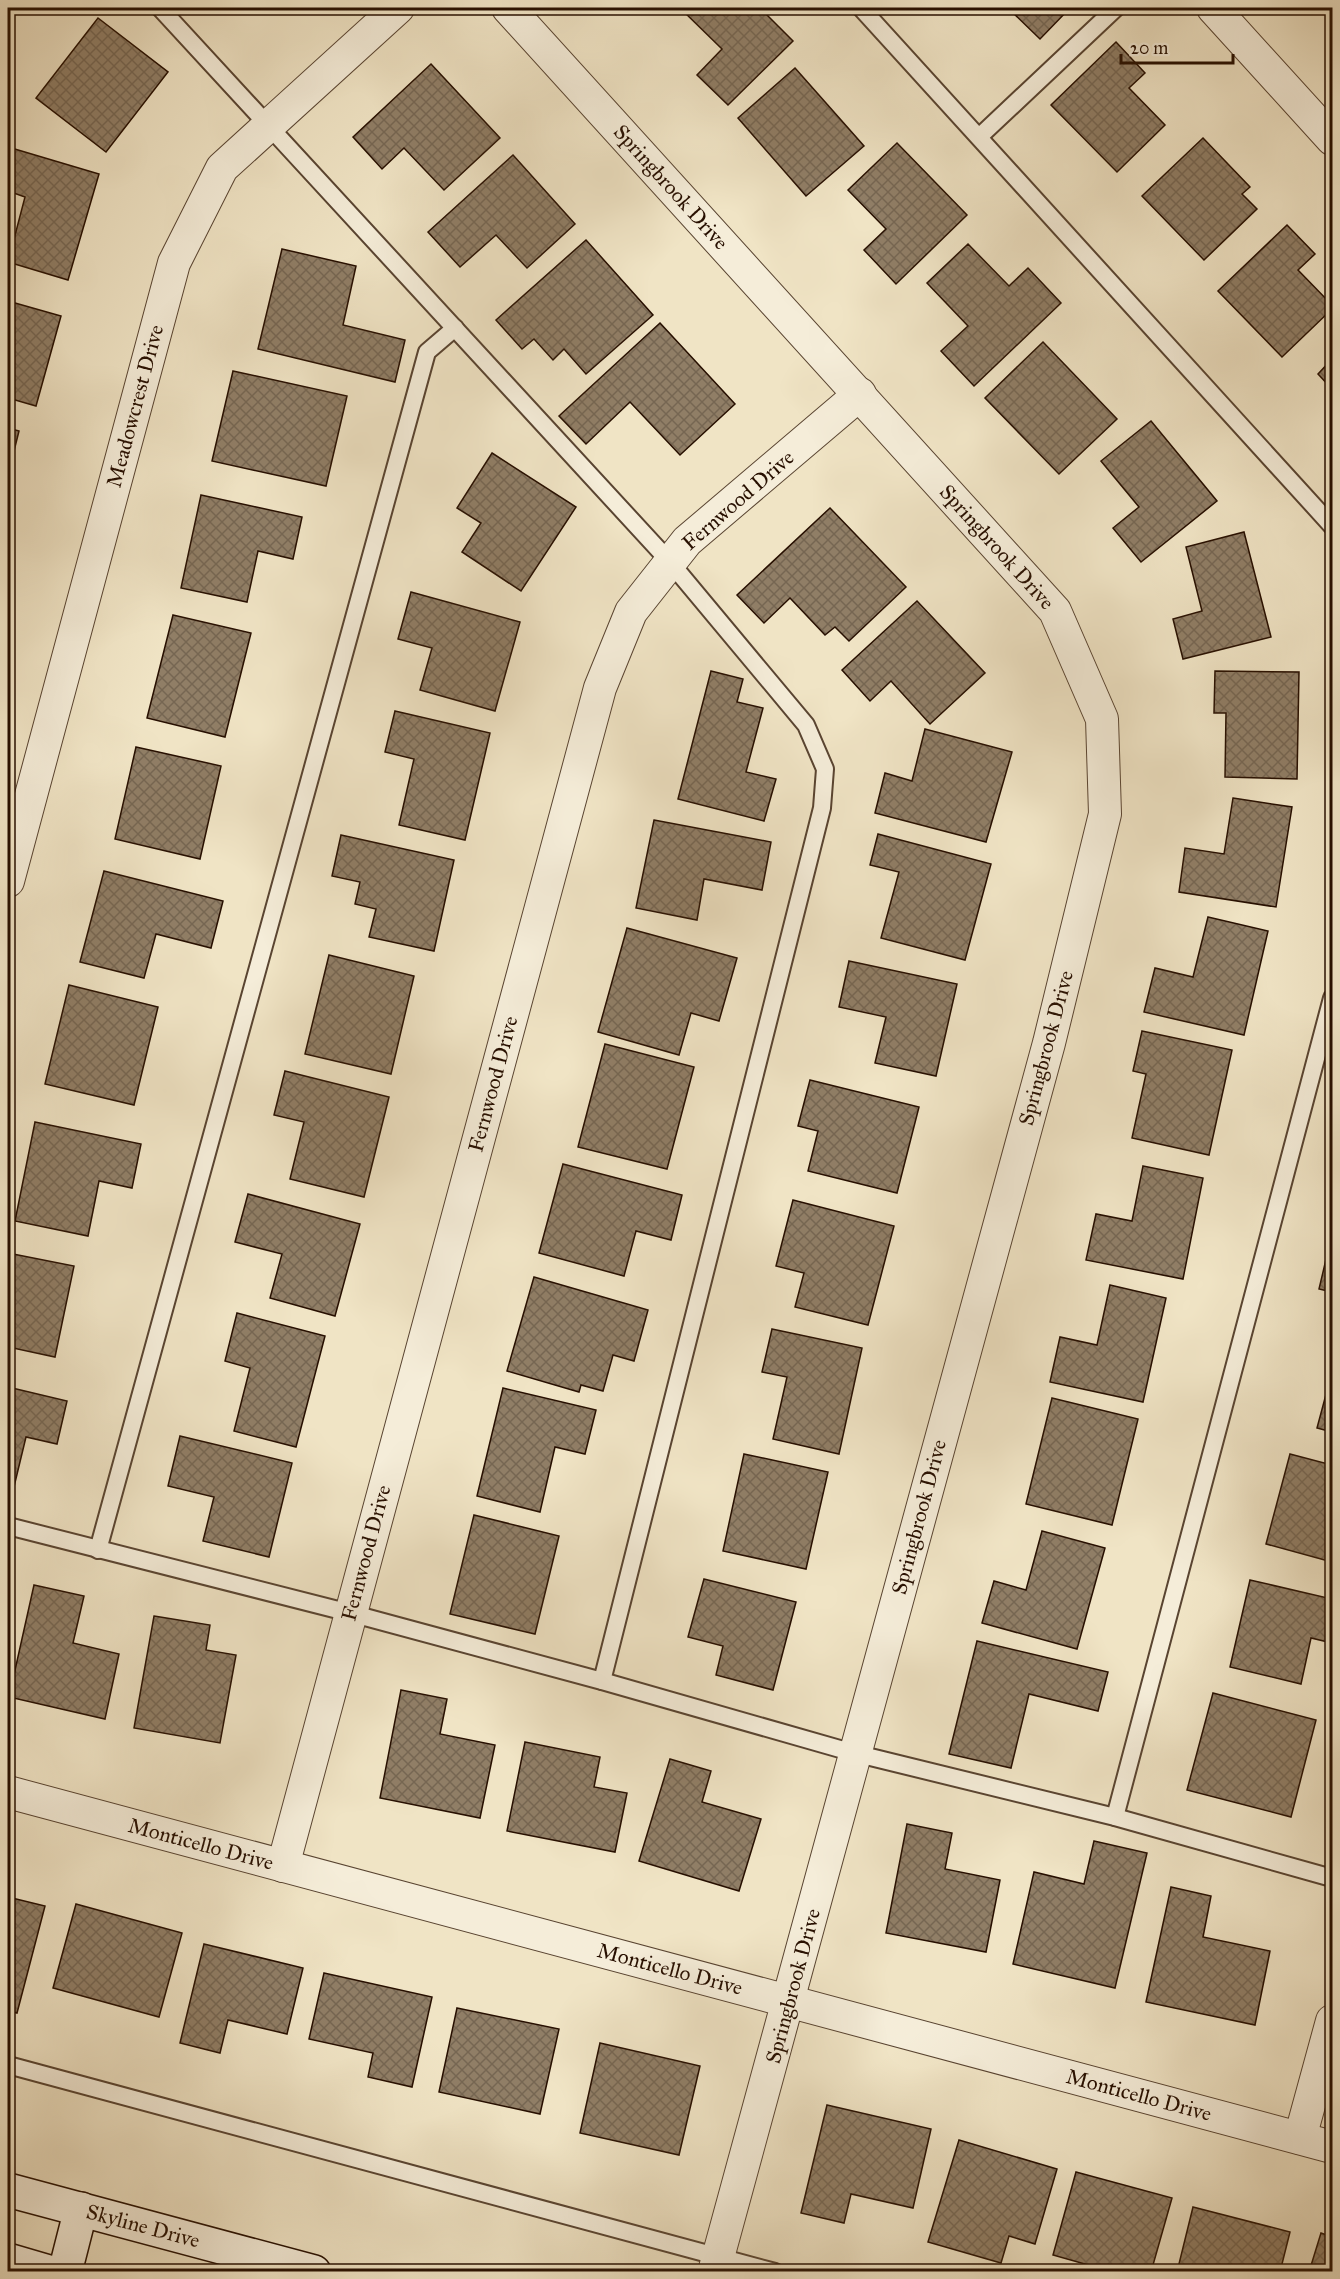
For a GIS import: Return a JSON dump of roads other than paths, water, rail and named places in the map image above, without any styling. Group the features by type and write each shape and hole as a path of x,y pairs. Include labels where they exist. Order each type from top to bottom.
{"main road":[{"name":"Skyline Drive","path":"8,2190 314,2271"},
{"path":"65,2271 81,2209"},
{"path":"8,2260 49,2271"}],"street":[{"name":"Meadowcrest Drive","path":"8,881 174,263 222,168 398,8"},
{"name":"Springbrook Drive","path":"508,8 1055,611 1102,718 1105,814 1049,1043 716,2264"},
{"path":"1213,8 1332,139"},
{"name":"Fernwood Drive","path":"282,1866 600,688 631,612 687,541 860,394"},
{"name":"Monticello Drive","path":"8,1792 1332,2147"},
{"path":"1300,2138 1332,2020"}],"lane":[{"path":"160,8 670,562 806,725 825,769 822,808 602,1682"},
{"path":"861,8 1332,526"},
{"path":"979,137 1116,8"},
{"path":"98,1550 427,352 455,328"},
{"path":"1115,1817 1332,998"},
{"path":"8,1526 350,1613 854,1753 1115,1817 1332,1878"},
{"path":"8,2065 716,2264 775,2271"}]}
